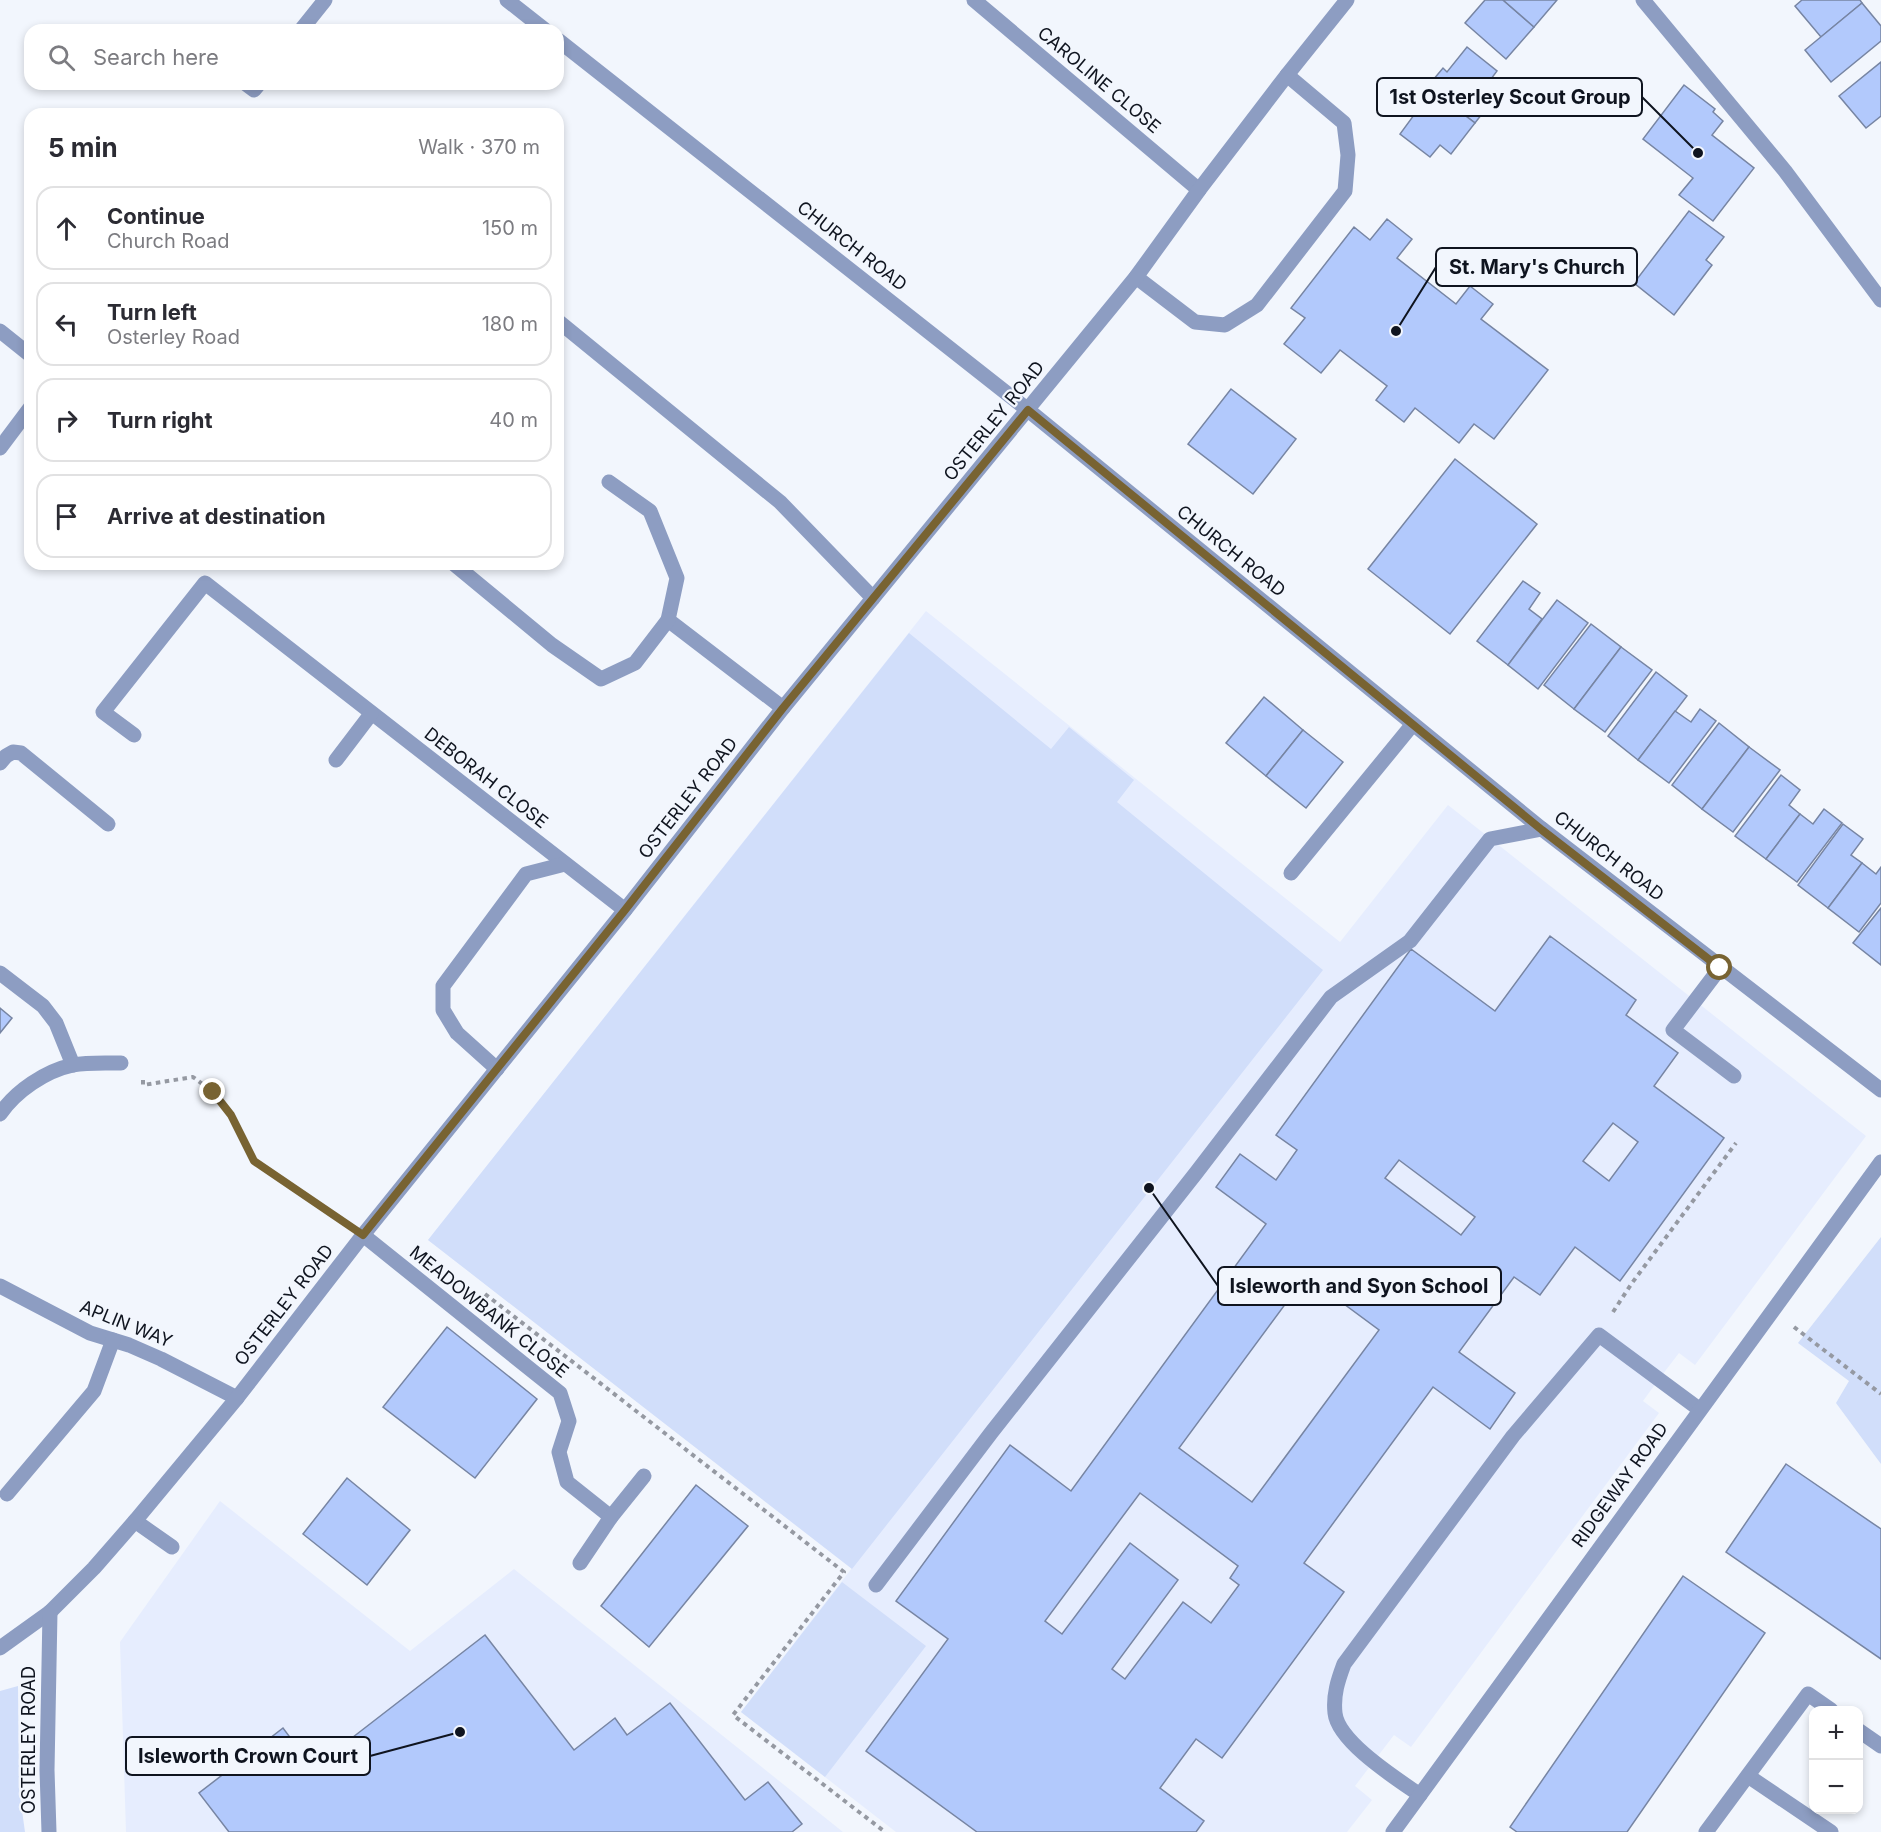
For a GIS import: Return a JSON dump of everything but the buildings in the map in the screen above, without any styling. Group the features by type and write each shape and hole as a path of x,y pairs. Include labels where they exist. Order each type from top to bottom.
{"street":[{"path":"306,24 325,0"},
{"path":"507,0 538,24"},
{"name":"CAROLINE CLOSE","path":"974,0 1199,190"},
{"name":"OSTERLEY ROAD","path":"0,1648 50,1612 94,1568 237,1398 363,1235 625,910 783,708 1136,277 1199,190 1347,0"},
{"path":"1643,0 1785,171 1881,300"},
{"name":"CHURCH ROAD","path":"564,45 1028,410 1542,830 1881,1090"},
{"path":"1136,277 1195,322 1225,325 1257,305 1345,191 1348,155 1344,123 1287,75"},
{"path":"564,326 780,502 873,598"},
{"path":"0,331 24,350"},
{"path":"0,448 24,416"},
{"path":"461,570 552,645 601,680 635,663 668,620 677,578 650,511 609,482"},
{"name":"DEBORAH CLOSE","path":"134,735 104,712 205,583 625,910"},
{"path":"668,620 783,708"},
{"path":"336,760 371,714"},
{"path":"1291,873 1413,724"},
{"path":"0,763 13,752 21,753 108,824"},
{"path":"876,1585 991,1433 1331,997 1410,941 1490,838 1542,830"},
{"path":"497,1069 457,1033 443,1010 444,987 526,874 565,864"},
{"path":"1720,968 1673,1030 1734,1076"},
{"path":"0,973 43,1006 56,1023 73,1065"},
{"path":"0,1114 38,1078 73,1065 121,1063"},
{"name":"RIDGEWAY ROAD","path":"1396,1831 1699,1409 1881,1162"},
{"name":"MEADOWBANK CLOSE","path":"363,1235 560,1393 568,1421 560,1452 567,1482 611,1517"},
{"name":"APLIN WAY","path":"0,1286 90,1333 162,1359 237,1398"},
{"path":"1420,1795 1373,1761 1344,1733 1335,1715 1336,1686 1344,1664 1513,1436 1599,1335 1699,1409"},
{"path":"7,1494 94,1390 113,1341"},
{"path":"580,1563 611,1517 644,1476"},
{"path":"135,1521 172,1547"},
{"name":"OSTERLEY ROAD","path":"49,1832 47,1770 50,1612"},
{"path":"1706,1832 1808,1694 1825,1706"},
{"path":"1863,1733 1881,1746"},
{"path":"1748,1776 1831,1832"}],"path":[{"path":"121,1063 145,1064 143,1085 193,1077 213,1092 231,1115 254,1161 363,1235"},
{"path":"1599,1335 1632,1282 1736,1143"},
{"path":"480,1290 844,1572 733,1715 885,1832"},
{"path":"1772,1310 1881,1394"}],"shaded area":[{"path":"926,611 1340,942 1448,805 1866,1136 1695,1365 1679,1353 1659,1379 1643,1401 1659,1413 1411,1747 1394,1735 1355,1786 1372,1800 1347,1832 896,1832 741,1712 852,1568 428,1240"},
{"path":"909,633 1051,749 1069,727 1134,780 1117,802 1323,970 852,1569 428,1240"},
{"path":"1881,1237 1881,1464 1836,1403 1849,1381 1798,1343"},
{"path":"220,1501 410,1651 514,1569 843,1832 126,1832 120,1642"},
{"path":"842,1582 926,1646 825,1777 741,1712"},
{"path":"18,1686 19,1789 25,1832 0,1832 0,1691"}],"place":[{"name":"1st Osterley Scout Group","path":"1698,153"},
{"name":"St. Mary's Church","path":"1396,331"},
{"name":"Isleworth and Syon School","path":"1149,1188"},
{"name":"Isleworth Crown Court","path":"460,1732"}],"route":[{"path":"213,1092 231,1115 254,1161 363,1235 625,910 783,708 1028,410 1542,830 1720,968"}]}
